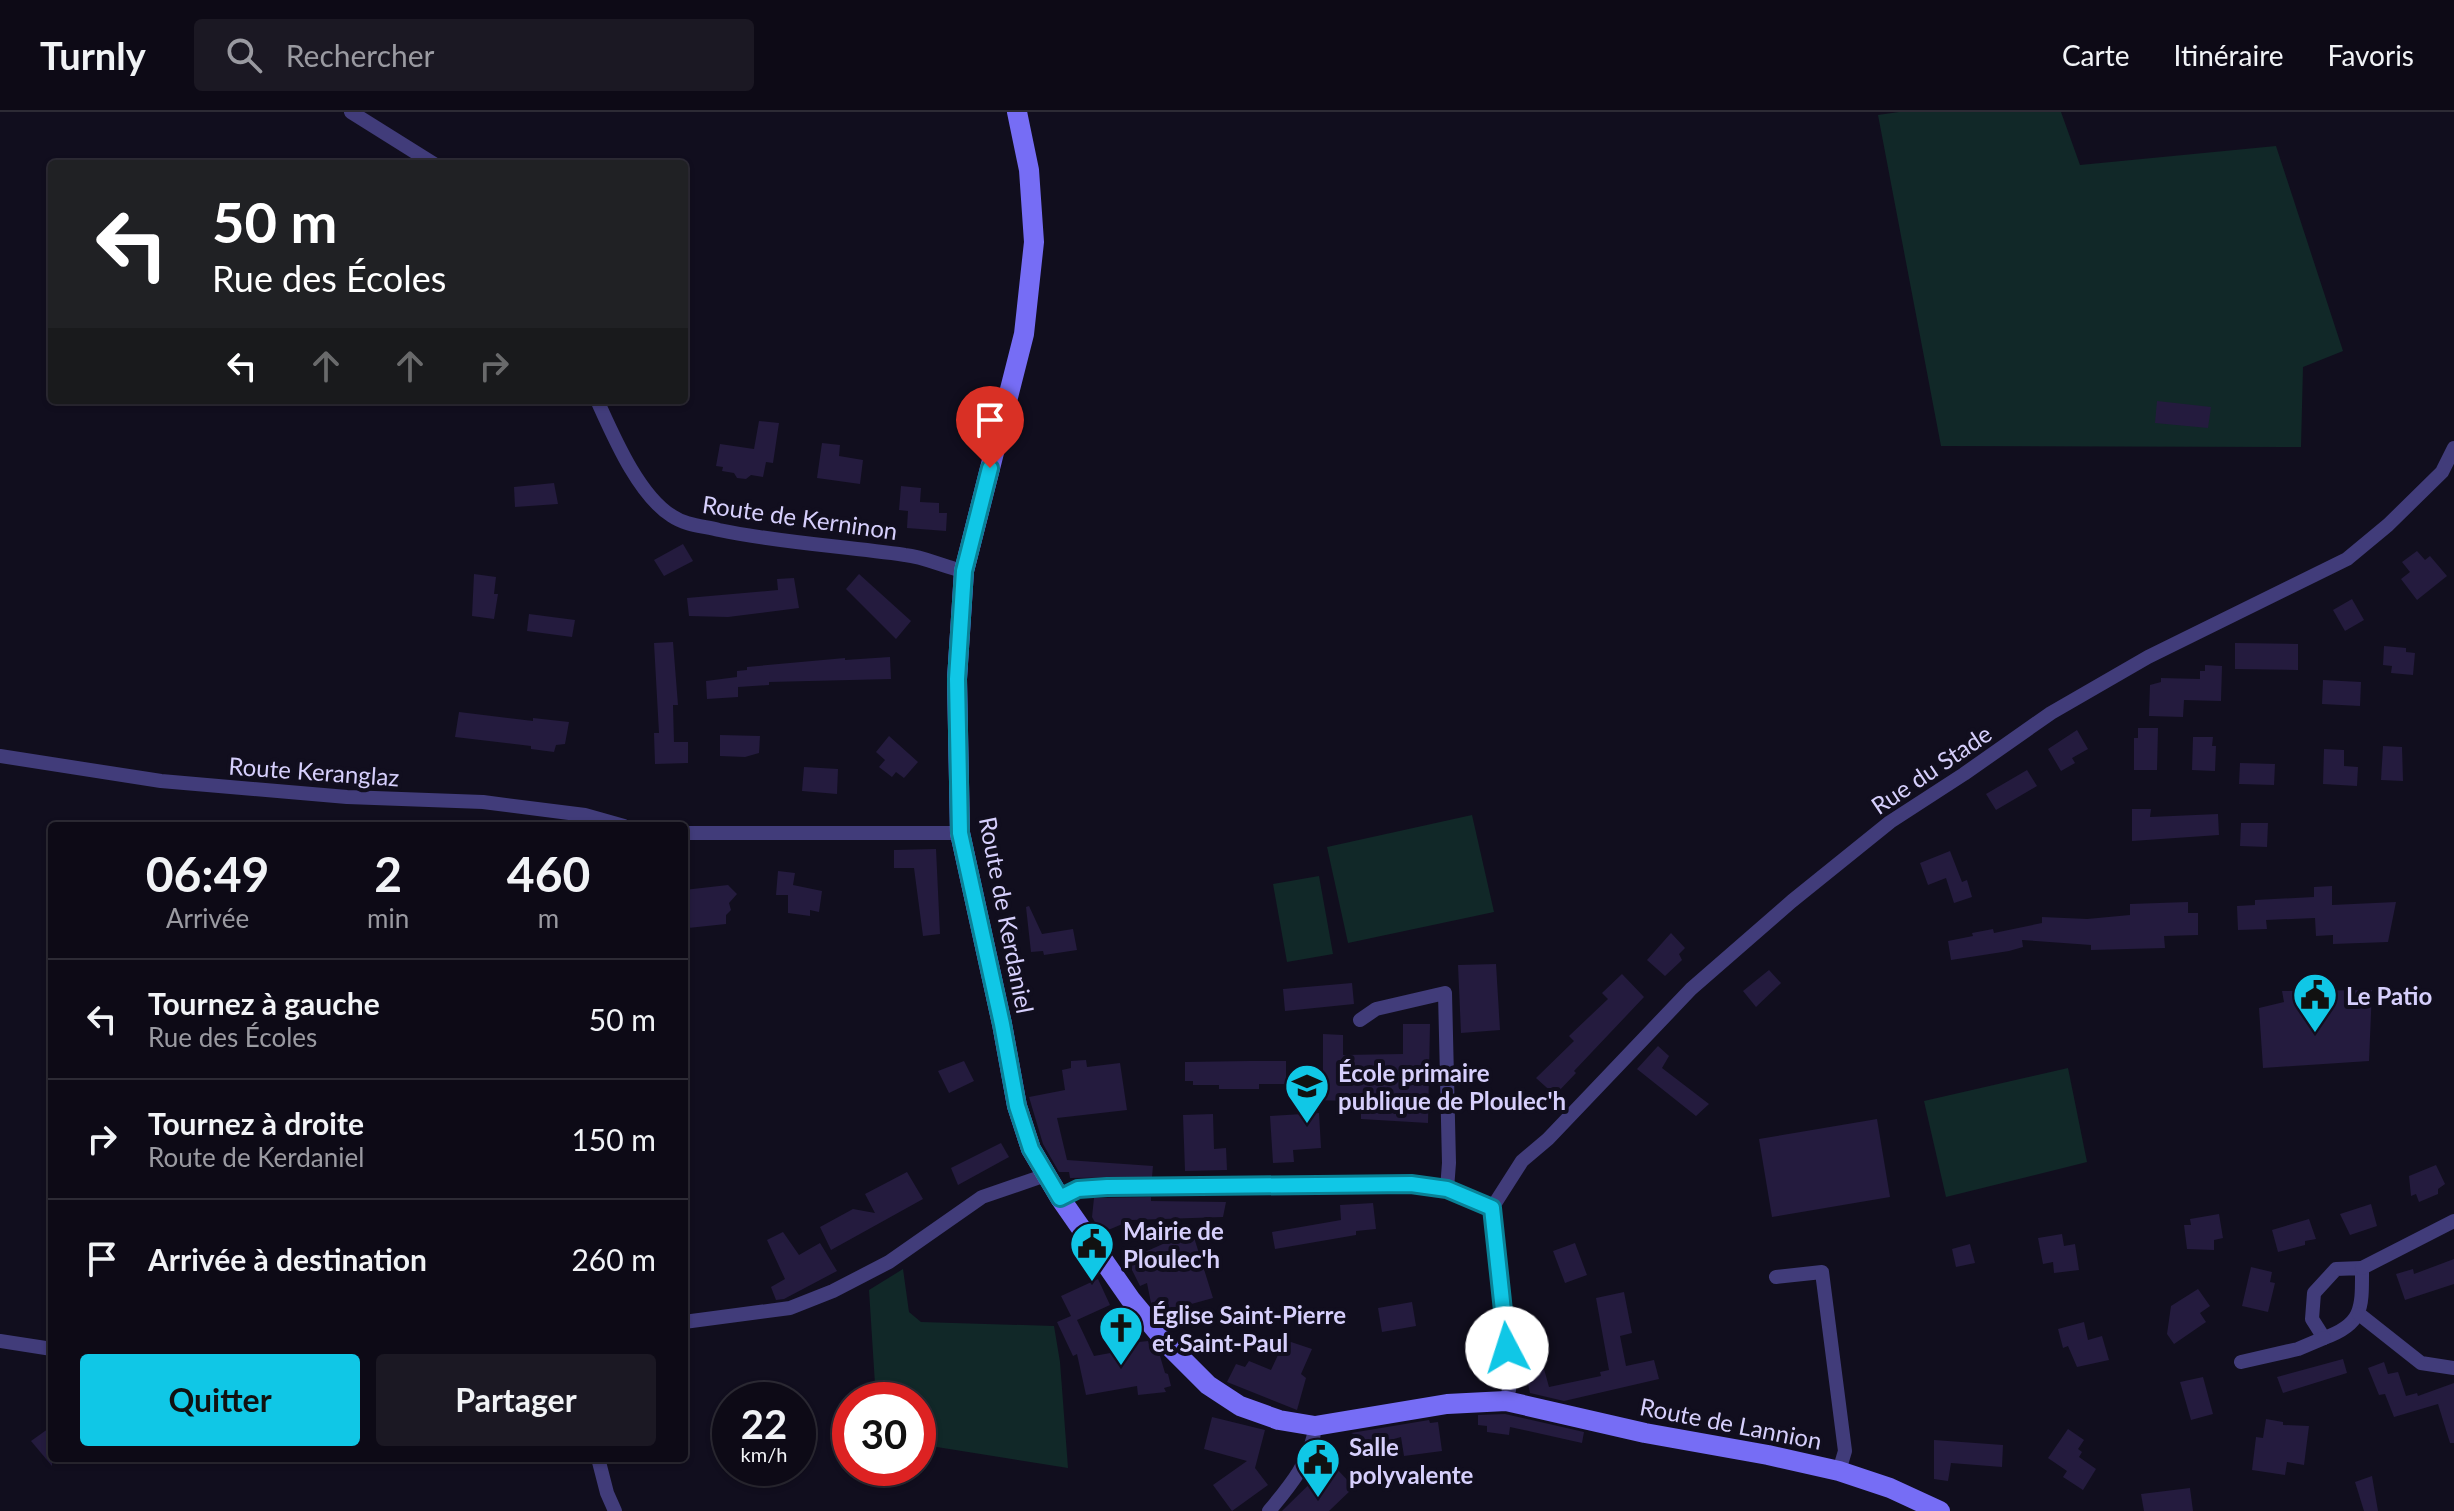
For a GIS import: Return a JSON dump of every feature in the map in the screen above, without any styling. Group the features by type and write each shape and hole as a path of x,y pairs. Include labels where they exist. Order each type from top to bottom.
{"street":[{"path":"351,112 428,160"},
{"name":"Route de Kerdaniel","path":"1017,112 1029,170 1034,242 1024,334 964,571 957,679 960,833 1017,1106 1031,1149 1060,1198 1131,1300 1171,1348 1208,1385 1240,1406 1279,1420 1315,1426"},
{"name":"Route de Kerninon","path":"599,404 617,443 653,498 671,516 686,523 756,538 910,555 964,571"},
{"name":"Rue du Stade","path":"1492,1208 1522,1161 1548,1139 1691,989 1792,901 1890,822 2064,705 2148,657 2347,559 2448,472 2454,448"},
{"name":"Route Keranglaz","path":"0,756 161,781 347,797 483,802 585,815 610,822"},
{"path":"688,833 960,833"},
{"path":"1360,1020 1376,1009 1445,993 1447,1189"},
{"path":"688,1321 790,1308 833,1291 889,1262 982,1197 1046,1175"},
{"path":"1060,1198 1078,1189 1188,1184 1411,1184 1447,1189 1492,1208 1507,1348 1509,1390 1506,1401"},
{"path":"2324,1338 2312,1319 2314,1293 2336,1269 2362,1268 2454,1221"},
{"path":"2241,1362 2298,1349 2345,1331 2359,1314 2362,1268"},
{"path":"1776,1277 1822,1272 1845,1451 1839,1471"},
{"path":"2359,1314 2421,1363 2454,1368"},
{"path":"0,1341 48,1349"},
{"name":"Route de Lannion","path":"1315,1426 1447,1404 1506,1401 1645,1433 1839,1471 1890,1488 1940,1511"},
{"path":"1269,1511 1295,1480 1314,1440 1315,1426"},
{"path":"599,1462 615,1511"}],"green space":[{"path":"1899,112 2061,112 2080,165 2276,146 2343,351 2303,367 2301,447 1941,446 1878,115"},
{"path":"1472,815 1494,912 1348,943 1327,847"},
{"path":"1319,876 1333,954 1287,962 1273,884"},
{"path":"2068,1068 2087,1162 1946,1197 1924,1101"},
{"path":"903,1269 909,1312 921,1322 1054,1326 1060,1362 1068,1468 936,1447 936,1382 875,1382 869,1290"}],"building":[{"path":"2157,401 2211,407 2208,428 2155,423"},
{"path":"759,421 779,423 773,463 766,462 763,477 751,475 746,479 737,478 734,473 722,471 723,467 716,466 720,444 754,449"},
{"path":"822,443 840,445 839,456 863,460 860,484 817,478"},
{"path":"554,483 558,504 515,507 514,487"},
{"path":"901,486 921,488 920,502 939,503 939,513 947,513 946,531 907,528 908,511 899,510"},
{"path":"683,544 693,561 664,576 654,560"},
{"path":"2417,551 2425,560 2430,556 2447,576 2417,600 2401,579 2410,572 2402,562"},
{"path":"474,574 496,577 494,594 498,594 494,619 472,616"},
{"path":"859,574 911,621 896,639 846,589"},
{"path":"794,578 799,608 728,617 689,616 687,598 778,590 777,579"},
{"path":"2352,599 2364,620 2345,631 2333,610"},
{"path":"529,614 575,620 572,637 527,631"},
{"path":"673,642 678,705 673,705 674,742 688,742 688,763 655,764 654,733 659,733 654,643"},
{"path":"2235,643 2298,644 2298,670 2235,669"},
{"path":"2384,646 2406,648 2406,652 2415,653 2413,675 2391,673 2392,666 2383,665"},
{"path":"890,657 891,679 769,682 769,685 738,687 738,697 707,699 706,681 737,677 737,671 747,670 747,667"},
{"path":"2205,665 2222,666 2221,701 2184,700 2183,717 2149,716 2150,685 2161,682 2161,678 2200,679 2200,671 2205,671"},
{"path":"2323,680 2361,682 2360,706 2322,704"},
{"path":"459,712 569,722 565,744 556,745 554,752 531,749 531,746 455,737"},
{"path":"2138,728 2158,728 2157,770 2134,770 2134,738 2138,738"},
{"path":"2077,730 2088,749 2072,758 2075,763 2061,771 2048,749"},
{"path":"720,735 760,736 759,753 745,757 720,756"},
{"path":"889,736 918,762 904,778 896,772 892,777 879,767 885,760 876,752"},
{"path":"2193,737 2213,737 2212,746 2216,746 2215,771 2192,770"},
{"path":"2383,746 2402,747 2403,781 2381,780"},
{"path":"2324,749 2344,750 2344,766 2358,767 2357,786 2323,784"},
{"path":"2240,763 2275,764 2274,785 2239,784"},
{"path":"804,767 838,769 837,794 802,791"},
{"path":"2027,770 2037,786 1996,810 1986,794"},
{"path":"2132,809 2151,809 2150,817 2218,814 2219,835 2132,841"},
{"path":"2241,823 2268,823 2267,847 2240,846"},
{"path":"936,849 940,934 923,936 914,868 894,868 894,850"},
{"path":"1950,851 1962,882 1967,880 1972,897 1954,903 1946,878 1928,885 1920,863"},
{"path":"778,871 795,873 793,885 822,891 819,912 810,910 810,916 788,913 788,895 776,895"},
{"path":"728,885 737,894 729,903 731,910 726,915 726,924 688,928 688,890"},
{"path":"2332,886 2332,905 2396,902 2388,942 2333,944 2333,935 2316,936 2315,918 2266,920 2267,929 2238,930 2237,906 2255,905 2255,900 2314,897 2314,887"},
{"path":"2188,902 2188,913 2198,913 2198,935 2164,936 2165,948 2091,950 2091,945 2022,940 2023,947 2009,951 1951,960 1948,941 1973,936 1972,933 1993,929 1994,933 2042,923 2042,917 2087,919 2130,915 2130,904"},
{"path":"1029,906 1042,934 1073,929 1077,950 1044,955 1043,951 1031,952 1026,907"},
{"path":"1671,933 1685,948 1679,954 1682,960 1665,976 1647,960"},
{"path":"1496,964 1500,1030 1461,1033 1458,965"},
{"path":"1769,970 1781,983 1756,1007 1743,991"},
{"path":"1622,974 1644,997 1555,1095 1536,1078 1574,1041 1569,1036 1608,999 1602,993"},
{"path":"1352,983 1354,1004 1285,1011 1283,989"},
{"name":"Le Patio","path":"2372,990 2369,1061 2263,1068 2259,1008 2284,1002 2282,991"},
{"path":"1403,1024 1430,1024 1428,1123 1361,1119 1361,1101 1307,1100 1308,1076 1323,1077 1323,1034 1343,1035 1343,1055 1403,1054"},
{"path":"1658,1046 1669,1056 1662,1068 1709,1104 1696,1116 1637,1069"},
{"path":"1086,1060 1087,1067 1120,1063 1127,1110 1057,1118 1067,1160 1153,1166 1152,1177 1070,1178 1069,1172 1059,1172 1043,1144 1029,1097 1065,1090 1062,1070 1071,1068 1071,1061"},
{"path":"964,1061 974,1081 949,1093 938,1071"},
{"path":"1286,1061 1286,1084 1259,1084 1259,1089 1219,1089 1219,1085 1193,1085 1193,1081 1185,1081 1185,1062"},
{"path":"1319,1113 1321,1148 1293,1150 1294,1162 1273,1163 1270,1116"},
{"path":"1213,1114 1214,1149 1226,1148 1227,1170 1185,1171 1183,1115"},
{"path":"1877,1119 1890,1197 1772,1217 1759,1139"},
{"path":"1001,1143 1009,1157 958,1185 951,1168"},
{"path":"2436,1165 2445,1184 2438,1189 2438,1194 2419,1202 2416,1194 2411,1196 2409,1176"},
{"path":"907,1172 923,1199 831,1250 820,1227 853,1209 875,1213 865,1194"},
{"path":"1151,1197 1151,1201 1226,1202 1223,1217 1132,1220 1101,1233 1092,1217 1094,1198"},
{"path":"1373,1203 1376,1229 1275,1249 1272,1232 1341,1220 1340,1205"},
{"path":"2371,1204 2377,1226 2350,1235 2340,1214"},
{"path":"2219,1214 2223,1238 2214,1240 2214,1250 2187,1249 2184,1225 2191,1225 2190,1219"},
{"path":"2309,1219 2316,1239 2278,1252 2272,1230"},
{"path":"1192,1231 1213,1298 1159,1313 1151,1303 1147,1283 1140,1286 1127,1260"},
{"path":"783,1232 799,1255 820,1243 837,1271 784,1299 776,1300 771,1287 785,1279 767,1240"},
{"path":"2062,1234 2064,1246 2075,1244 2079,1270 2054,1273 2053,1262 2043,1264 2038,1238"},
{"path":"1575,1243 1587,1275 1565,1283 1553,1251"},
{"path":"1970,1244 1975,1263 1956,1267 1952,1249"},
{"path":"2454,1259 2454,1284 2405,1300 2396,1274 2413,1269 2414,1274"},
{"path":"2251,1267 2272,1272 2270,1282 2275,1283 2268,1312 2242,1306"},
{"name":"Église Saint-Pierre et Saint-Paul","path":"1098,1279 1110,1305 1077,1320 1094,1356 1132,1349 1130,1343 1148,1341 1151,1352 1160,1356 1168,1374 1171,1386 1164,1388 1166,1392 1138,1395 1137,1386 1086,1395 1077,1354 1073,1356 1057,1322 1071,1316 1061,1296"},
{"path":"2198,1289 2210,1306 2200,1313 2206,1322 2174,1344 2167,1334 2171,1306"},
{"path":"1624,1292 1632,1333 1620,1336 1626,1366 1654,1360 1659,1379 1564,1401 1530,1393 1518,1338 1535,1336 1549,1387 1601,1376 1600,1372 1609,1370 1596,1298"},
{"path":"1412,1302 1416,1326 1382,1332 1378,1308"},
{"path":"2084,1322 2088,1340 2102,1336 2109,1360 2077,1367 2068,1346 2063,1348 2058,1329"},
{"path":"1285,1340 1312,1349 1301,1374 1306,1378 1297,1410 1227,1382 1236,1364 1245,1367 1249,1361 1271,1370"},
{"path":"2343,1359 2347,1373 2283,1393 2277,1377"},
{"path":"2384,1362 2388,1374 2398,1372 2406,1396 2417,1393 2418,1396 2454,1383 2454,1443 2450,1443 2438,1404 2394,1417 2385,1394 2379,1395 2368,1368"},
{"path":"2203,1377 2213,1414 2191,1420 2180,1382"},
{"path":"1505,1414 1584,1432 1582,1443 1510,1427 1509,1435 1487,1432 1487,1426 1478,1425 1478,1415"},
{"path":"1212,1417 1265,1430 1255,1468 1268,1485 1232,1511 1213,1485 1247,1461 1204,1449"},
{"path":"2266,1419 2283,1422 2283,1425 2309,1426 2304,1465 2287,1462 2285,1475 2252,1470 2256,1437 2263,1438"},
{"path":"1429,1420 1430,1423 1438,1422 1442,1451 1404,1456 1401,1437 1376,1444 1351,1433"},
{"path":"48,1429 48,1461 31,1441"},
{"path":"2068,1429 2084,1440 2078,1449 2082,1452 2079,1457 2096,1469 2083,1490 2063,1477 2067,1471 2048,1458"},
{"path":"1934,1440 2003,1445 2002,1467 1951,1463 1948,1481 1934,1479"},
{"name":"Salle polyvalente","path":"1331,1463 1354,1487 1329,1511 1282,1511"},
{"path":"2372,1476 2378,1511 2364,1511 2355,1482"},
{"path":"2190,1488 2193,1511 2144,1511 2141,1494"}],"place":[{"name":"Le Patio","path":"2315,1034"},
{"name":"École primaire publique de Ploulec'h","path":"1307,1125"},
{"name":"Mairie de Ploulec'h","path":"1092,1283"},
{"name":"Église Saint-Pierre et Saint-Paul","path":"1121,1367"},
{"name":"Salle polyvalente","path":"1318,1499"}],"route":[{"path":"990,468 964,571 957,679 960,833 1017,1106 1031,1149 1046,1175 1060,1198 1078,1189 1188,1184 1411,1184 1447,1189 1492,1208 1507,1348"}]}
